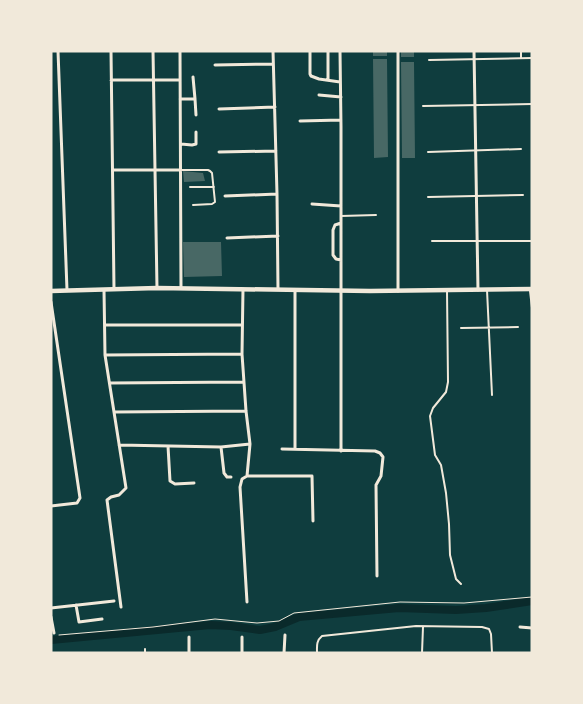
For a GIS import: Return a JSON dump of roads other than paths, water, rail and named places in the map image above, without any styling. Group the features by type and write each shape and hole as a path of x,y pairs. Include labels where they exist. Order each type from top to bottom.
{"street":[{"path":"58,51 67,290"},
{"path":"111,51 114,289"},
{"path":"153,51 157,288"},
{"path":"180,51 182,289"},
{"path":"273,51 278,289"},
{"path":"310,51 311,76 318,79 340,82"},
{"path":"328,51 328,80"},
{"path":"340,51 341,451"},
{"path":"398,51 398,291"},
{"path":"474,51 478,290"},
{"path":"215,65 273,64"},
{"path":"193,77 196,115"},
{"path":"111,80 180,80"},
{"path":"318,95 341,97"},
{"path":"180,99 195,99"},
{"path":"219,109 275,107"},
{"path":"300,121 341,120"},
{"path":"181,144 192,146 196,144 196,132"},
{"path":"219,152 276,151"},
{"path":"113,170 181,170"},
{"path":"225,196 277,194"},
{"path":"312,204 341,206"},
{"path":"341,223 336,225 333,230 333,255 336,259 341,260"},
{"path":"227,238 278,236"},
{"path":"51,291 157,288 398,291 531,289"},
{"path":"104,289 105,355 126,488 119,495 108,500 121,607"},
{"path":"243,289 242,354 250,444 247,476"},
{"path":"295,290 295,449"},
{"path":"51,302 80,498 77,503 51,506"},
{"path":"106,325 242,325"},
{"path":"105,355 242,354"},
{"path":"110,383 244,382"},
{"path":"114,412 246,411"},
{"path":"119,445 221,447 250,444"},
{"path":"168,446 170,481 175,484 194,483"},
{"path":"221,447 224,472 226,477 231,477"},
{"path":"282,449 380,452 383,457 381,476 376,485 377,576"},
{"path":"247,602 240,487 242,479 247,476 312,476 313,521"},
{"path":"51,608 114,601"},
{"path":"76,605 78,622 102,619"},
{"path":"51,617 55,634"},
{"path":"520,628 532,628"},
{"path":"284,653 285,635"},
{"path":"189,637 189,653"},
{"path":"242,637 242,653"}],"lane":[{"path":"521,51 521,58"},
{"path":"429,60 532,58"},
{"path":"423,106 532,104"},
{"path":"428,152 520,148"},
{"path":"181,170 210,171 212,174 216,199 214,203 193,205"},
{"path":"190,187 214,187"},
{"path":"428,197 523,195"},
{"path":"341,216 376,215"},
{"path":"432,241 532,241"},
{"path":"531,289 532,308"},
{"path":"487,290 492,395"},
{"path":"447,291 448,382 446,392 433,408 430,416 435,454 441,465 446,493 450,555 456,579 462,584"},
{"path":"460,328 518,327"},
{"path":"317,653 318,639 322,636 416,626 482,627 489,629 492,653"},
{"path":"422,653 423,627"},
{"path":"145,648 145,653"}],"waterway":[{"path":"51,640 210,625 260,630 275,627 299,617 399,608 456,610 486,608 532,601"}]}
